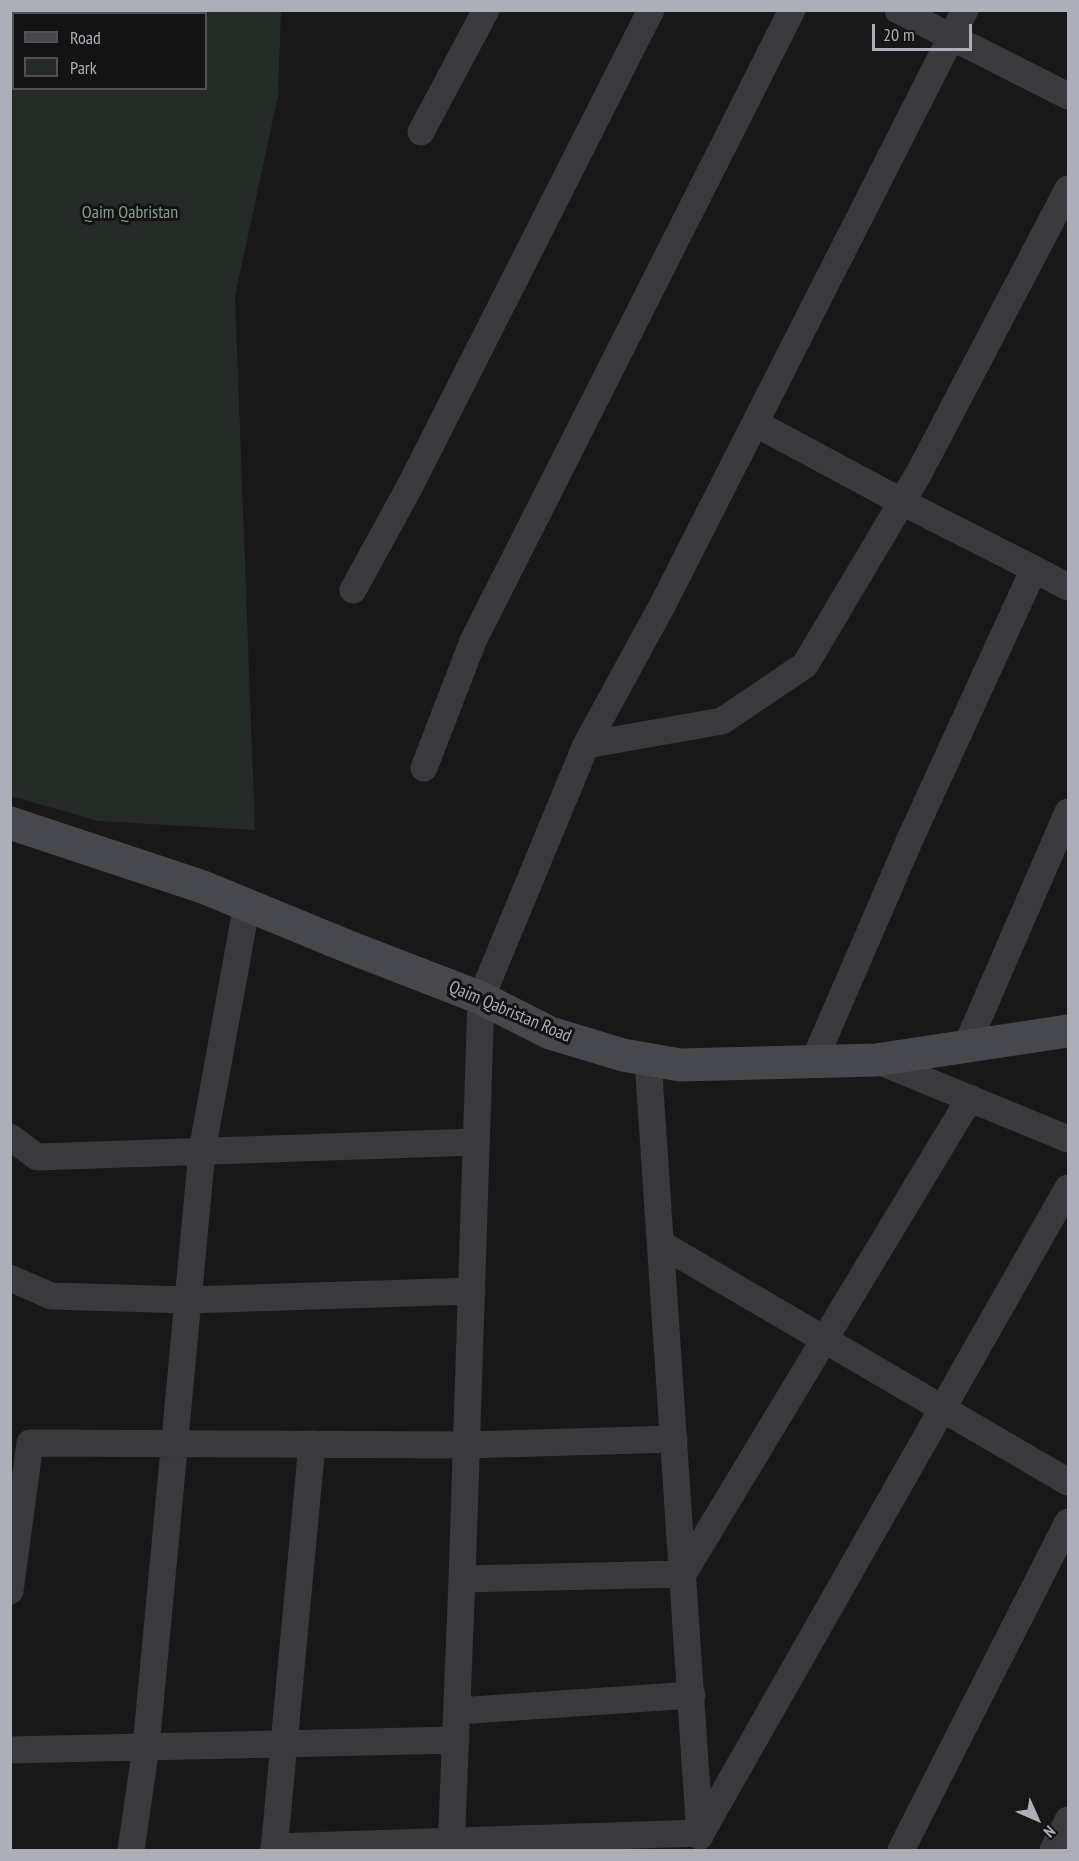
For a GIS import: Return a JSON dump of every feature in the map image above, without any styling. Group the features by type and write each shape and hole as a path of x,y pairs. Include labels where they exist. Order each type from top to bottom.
{"street":[{"path":"421,132 486,10"},
{"path":"353,590 410,486 651,10"},
{"path":"424,768 473,641 792,10"},
{"path":"898,10 1068,96"},
{"path":"452,1846 481,998 586,745 663,604 965,10"},
{"path":"586,745 722,721 805,665 919,473 1068,189"},
{"path":"754,423 902,502 1068,586"},
{"path":"814,1061 911,837 1034,569"},
{"path":"966,1047 1068,812"},
{"name":"Qaim Qabristan Road","path":"10,823 203,887 247,904 481,998 550,1033 623,1055 648,1060 681,1065 876,1060 1068,1032"},
{"path":"131,1851 146,1747 202,1151 247,904"},
{"path":"648,1060 692,1695 699,1842"},
{"path":"876,1060 1068,1139"},
{"path":"683,1574 970,1098"},
{"path":"10,1137 37,1157 476,1142"},
{"path":"699,1842 1068,1188"},
{"path":"661,1244 1068,1482"},
{"path":"10,1278 51,1296 188,1300 472,1291"},
{"path":"10,1591 30,1443 467,1445 674,1438"},
{"path":"312,1444 274,1849 699,1842"},
{"path":"901,1851 1068,1522"},
{"path":"462,1579 683,1574"},
{"path":"458,1711 692,1695"},
{"path":"10,1750 456,1740"},
{"path":"1053,1851 1068,1820"}],"green space":[{"name":"Qaim Qabristan","path":"10,11 281,11 278,96 235,296 255,830 98,821 11,796"}]}
